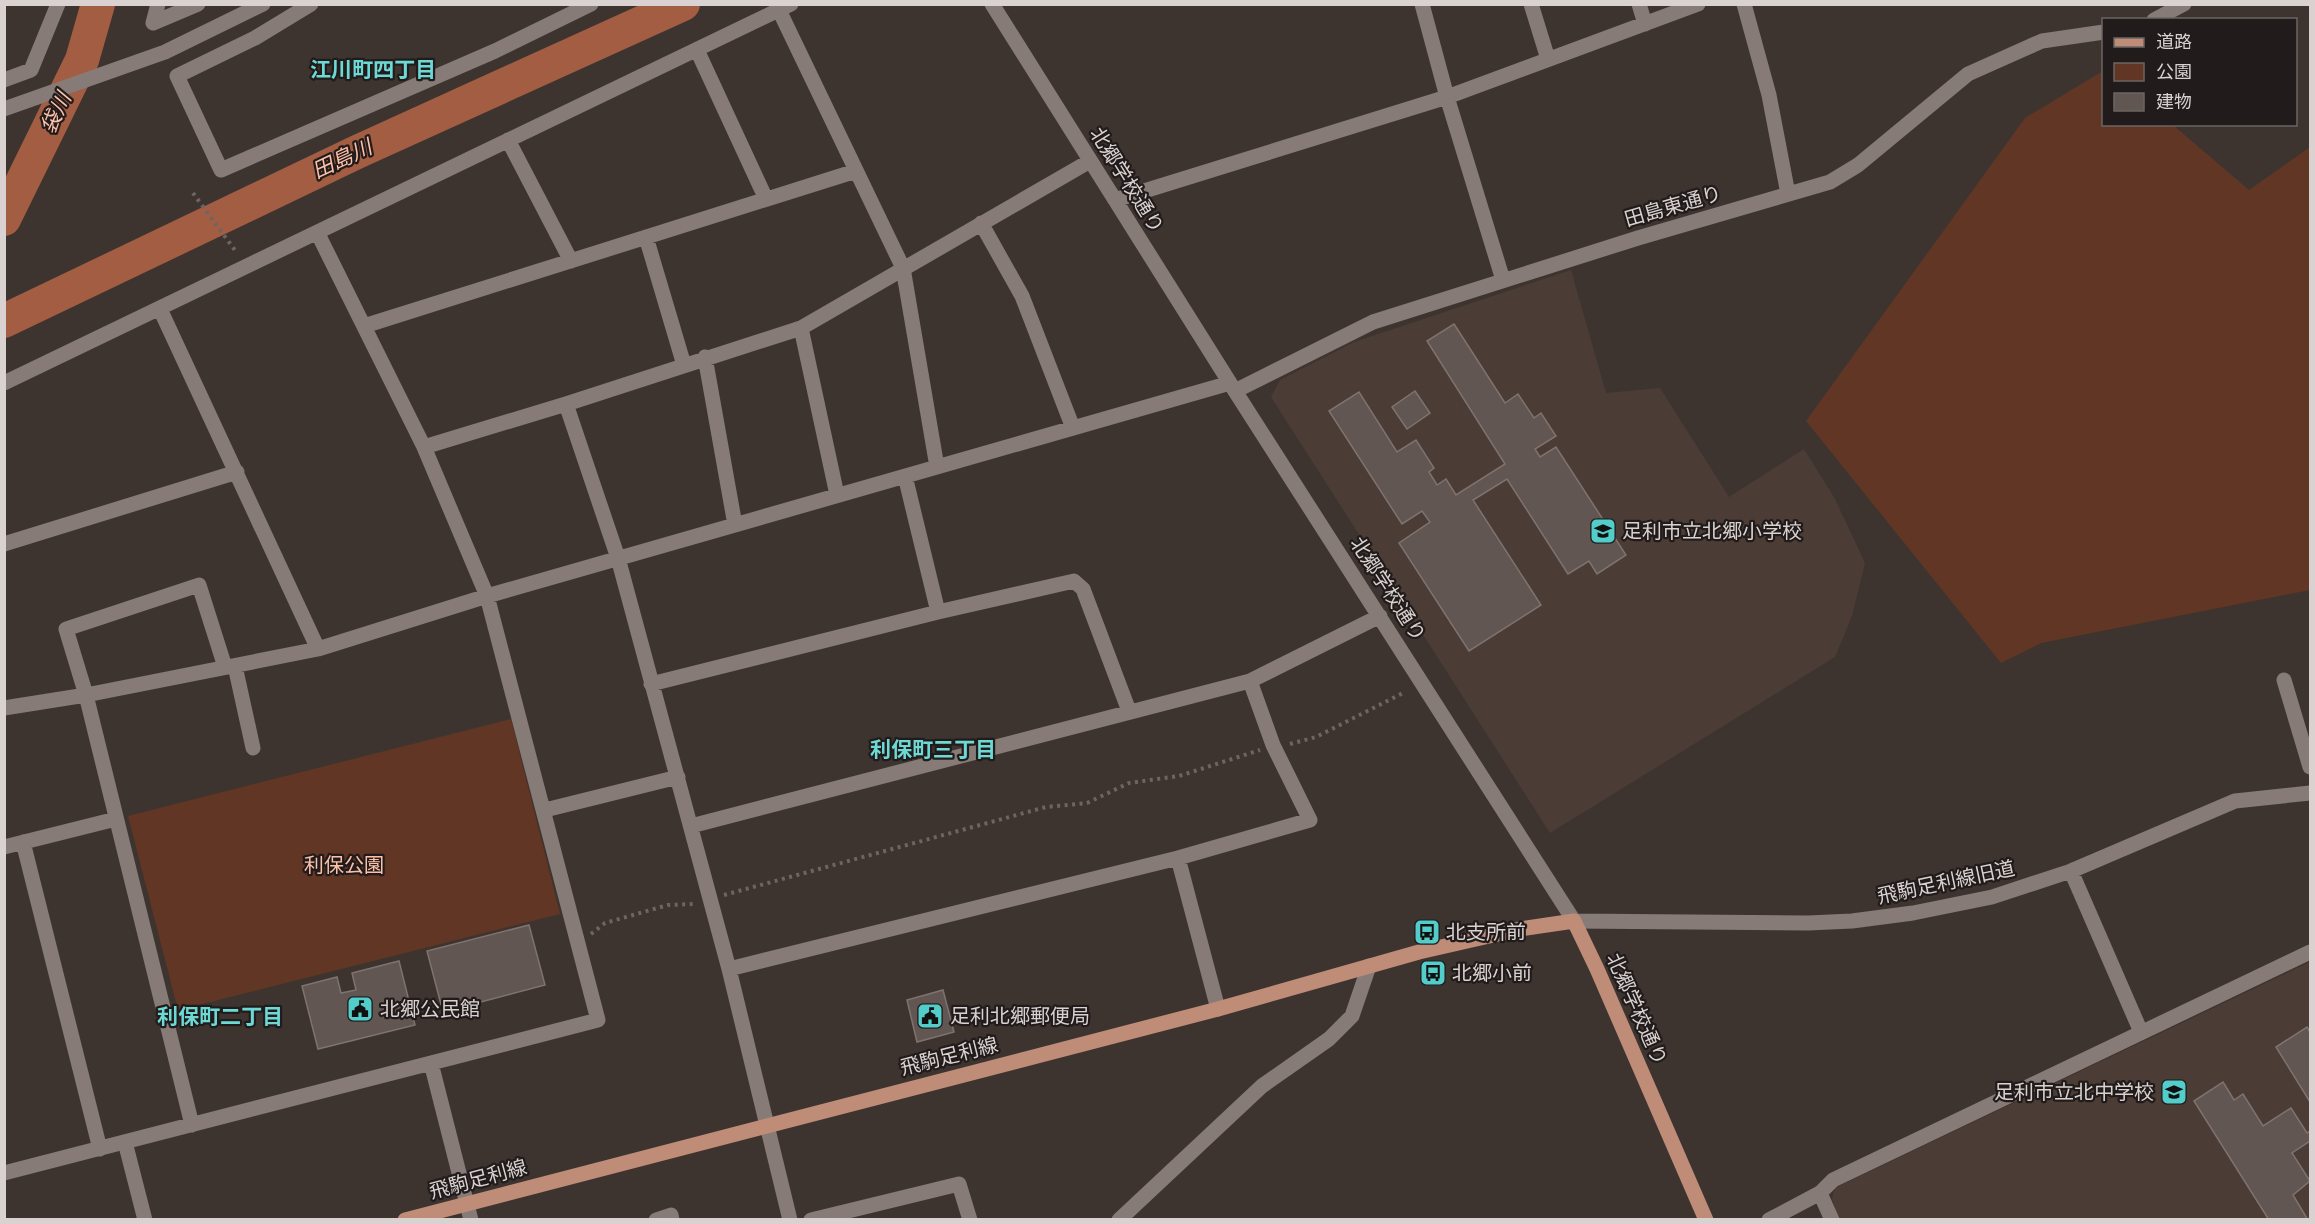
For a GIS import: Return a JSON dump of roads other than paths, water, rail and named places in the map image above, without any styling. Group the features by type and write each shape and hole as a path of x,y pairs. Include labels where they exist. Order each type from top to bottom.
{"main road":[{"name":"飛駒足利線","path":"405,1220 767,1124 1218,1009 1369,966 1520,928 1574,921"},
{"name":"北郷学校通り","path":"1574,921 1706,1220"}],"street":[{"path":"4,80 32,70 58,4"},
{"path":"158,4 153,23 198,4"},
{"path":"4,109 116,71 209,33 263,4"},
{"path":"311,4 255,38 177,76 221,170 495,51 591,4"},
{"name":"北郷学校通り","path":"992,4 1232,387 1574,921"},
{"path":"1422,4 1447,97 1503,280"},
{"path":"1532,4 1548,59"},
{"path":"1639,4 1645,24"},
{"path":"1115,200 1447,97 1698,4"},
{"path":"1744,4 1769,95 1788,194"},
{"path":"2158,18 2184,4"},
{"path":"4,383 318,234 785,7 856,171 903,268 937,467"},
{"name":"田島東通り","path":"4,708 86,695 318,649 369,635 487,596 837,495 1073,428 1232,387 1373,322 1503,280 1830,182 1858,165 1968,74 2042,41 2102,32"},
{"path":"697,50 766,200"},
{"path":"508,140 571,261"},
{"path":"424,447 801,328 1090,161"},
{"path":"364,326 856,171"},
{"path":"981,223 1022,296 1073,428"},
{"path":"4,1173 598,1020 545,810 487,596 424,447 318,234"},
{"path":"646,237 684,365"},
{"path":"160,309 318,649"},
{"path":"801,328 837,495"},
{"path":"705,357 735,525"},
{"path":"566,404 618,558 729,969 790,1220"},
{"path":"4,544 237,472"},
{"path":"905,476 938,612"},
{"path":"651,684 938,612 1074,581 1083,589 1129,711"},
{"path":"192,1125 86,695 66,629 199,585 230,667 253,748"},
{"path":"691,826 1250,681 1380,616"},
{"path":"2284,680 2310,767"},
{"path":"729,969 1178,858 1310,820 1274,745 1250,681"},
{"path":"545,810 678,777"},
{"name":"飛駒足利線旧道","path":"1574,921 1852,921 1947,907 1992,897 2071,871 2217,807 2253,797 2310,793"},
{"path":"4,847 116,819"},
{"path":"23,842 100,1149"},
{"path":"1178,858 1218,1009"},
{"path":"2071,871 2141,1032"},
{"path":"1769,1220 1820,1192 1833,1180 2310,952"},
{"path":"1119,1220 1262,1086 1329,1039 1352,1016 1369,966"},
{"path":"431,1063 471,1220"},
{"path":"125,1142 145,1220"},
{"path":"811,1220 959,1184 970,1220"},
{"path":"1820,1192 1832,1220"},
{"path":"656,1220 671,1215 672,1220"}],"waterway":[{"name":"袋川","path":"4,219 82,60 98,4"},
{"name":"田島川","path":"4,321 357,152 683,4"}],"place":[{"name":"足利市立北郷小学校","path":"1603,531"},
{"name":"北支所前","path":"1427,932"},
{"name":"北郷小前","path":"1433,973"},
{"name":"北郷公民館","path":"360,1009"},
{"name":"足利北郷郵便局","path":"930,1016"},
{"name":"足利市立北中学校","path":"2174,1092"}],"district":[{"name":"江川町四丁目","path":"373,70"},
{"name":"利保町三丁目","path":"933,750"},
{"name":"利保町二丁目","path":"220,1017"}],"park label":[{"name":"利保公園","path":"344,865"}]}
